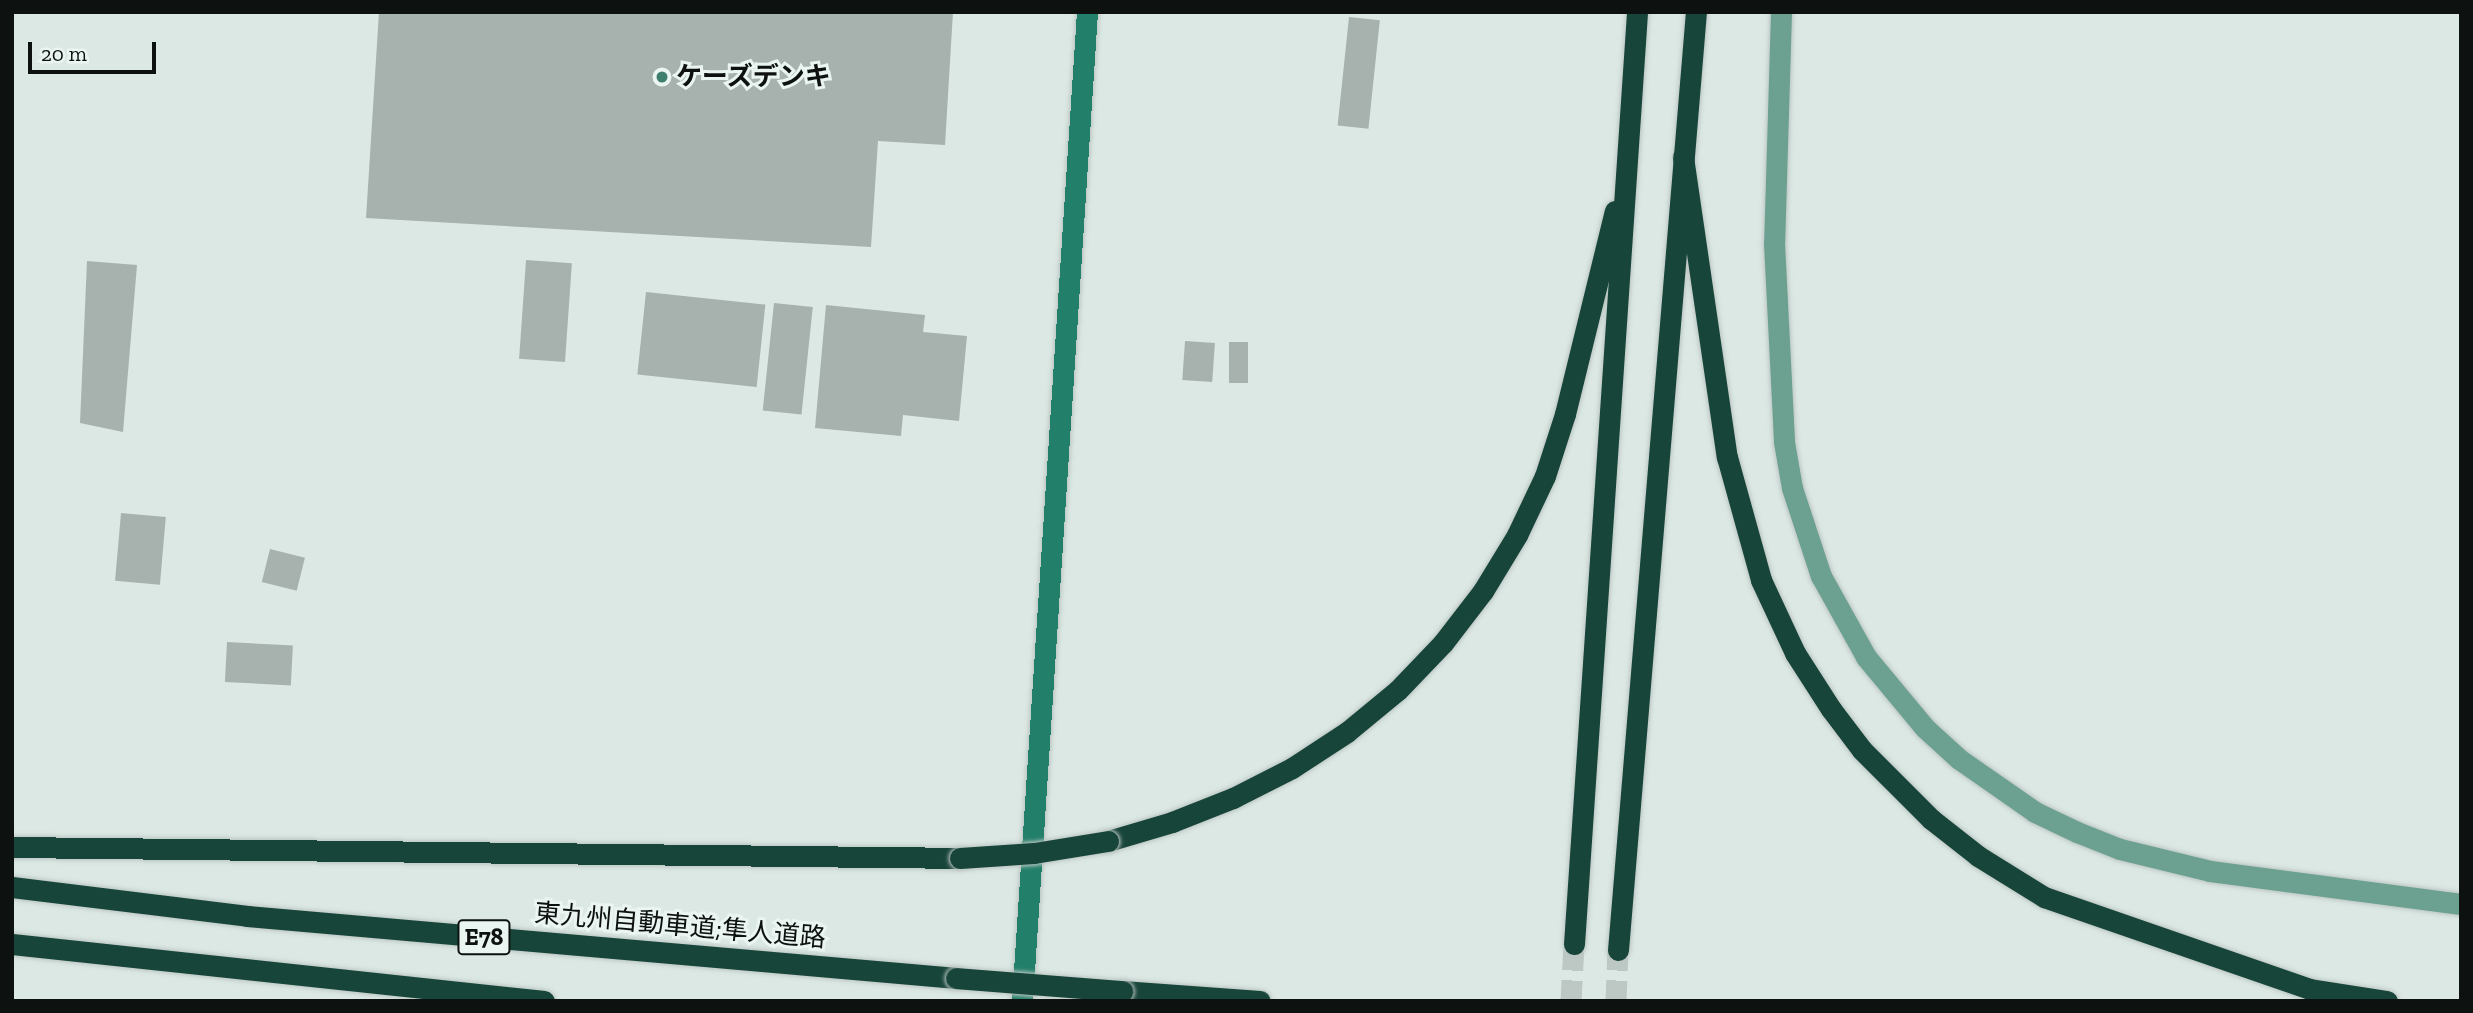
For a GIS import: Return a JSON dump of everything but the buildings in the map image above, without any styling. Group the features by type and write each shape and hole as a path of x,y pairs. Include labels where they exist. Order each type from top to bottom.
{"highway":[{"path":"1574,944 1637,12"},
{"path":"1618,950 1696,12"},
{"path":"1683,157 1727,457 1761,580 1795,653 1830,709 1863,750 1931,819 1978,856 2044,897 2310,989 2387,1001"},
{"path":"12,847 960,858 1034,853 1108,841 1172,822 1233,798 1292,768 1347,732 1398,690 1443,643 1483,591 1517,535 1545,476 1565,414 1628,158"},
{"name":"東九州自動車道;隼人道路","path":"12,887 247,916 956,978 1260,1001"},
{"name":"E78","path":"12,944 544,1001"}],"street":[{"path":"1022,1001 1087,12"},
{"path":"1781,12 1774,243 1784,442 1792,488 1821,576 1860,647 1887,684 1925,728 1996,787 2035,812 2120,849 2210,871 2461,904"}],"tunnel":[{"path":"1571,1001 1574,944"},
{"path":"1616,1001 1618,950"}],"place":[{"name":"ケーズデンキ","path":"662,77"}]}
